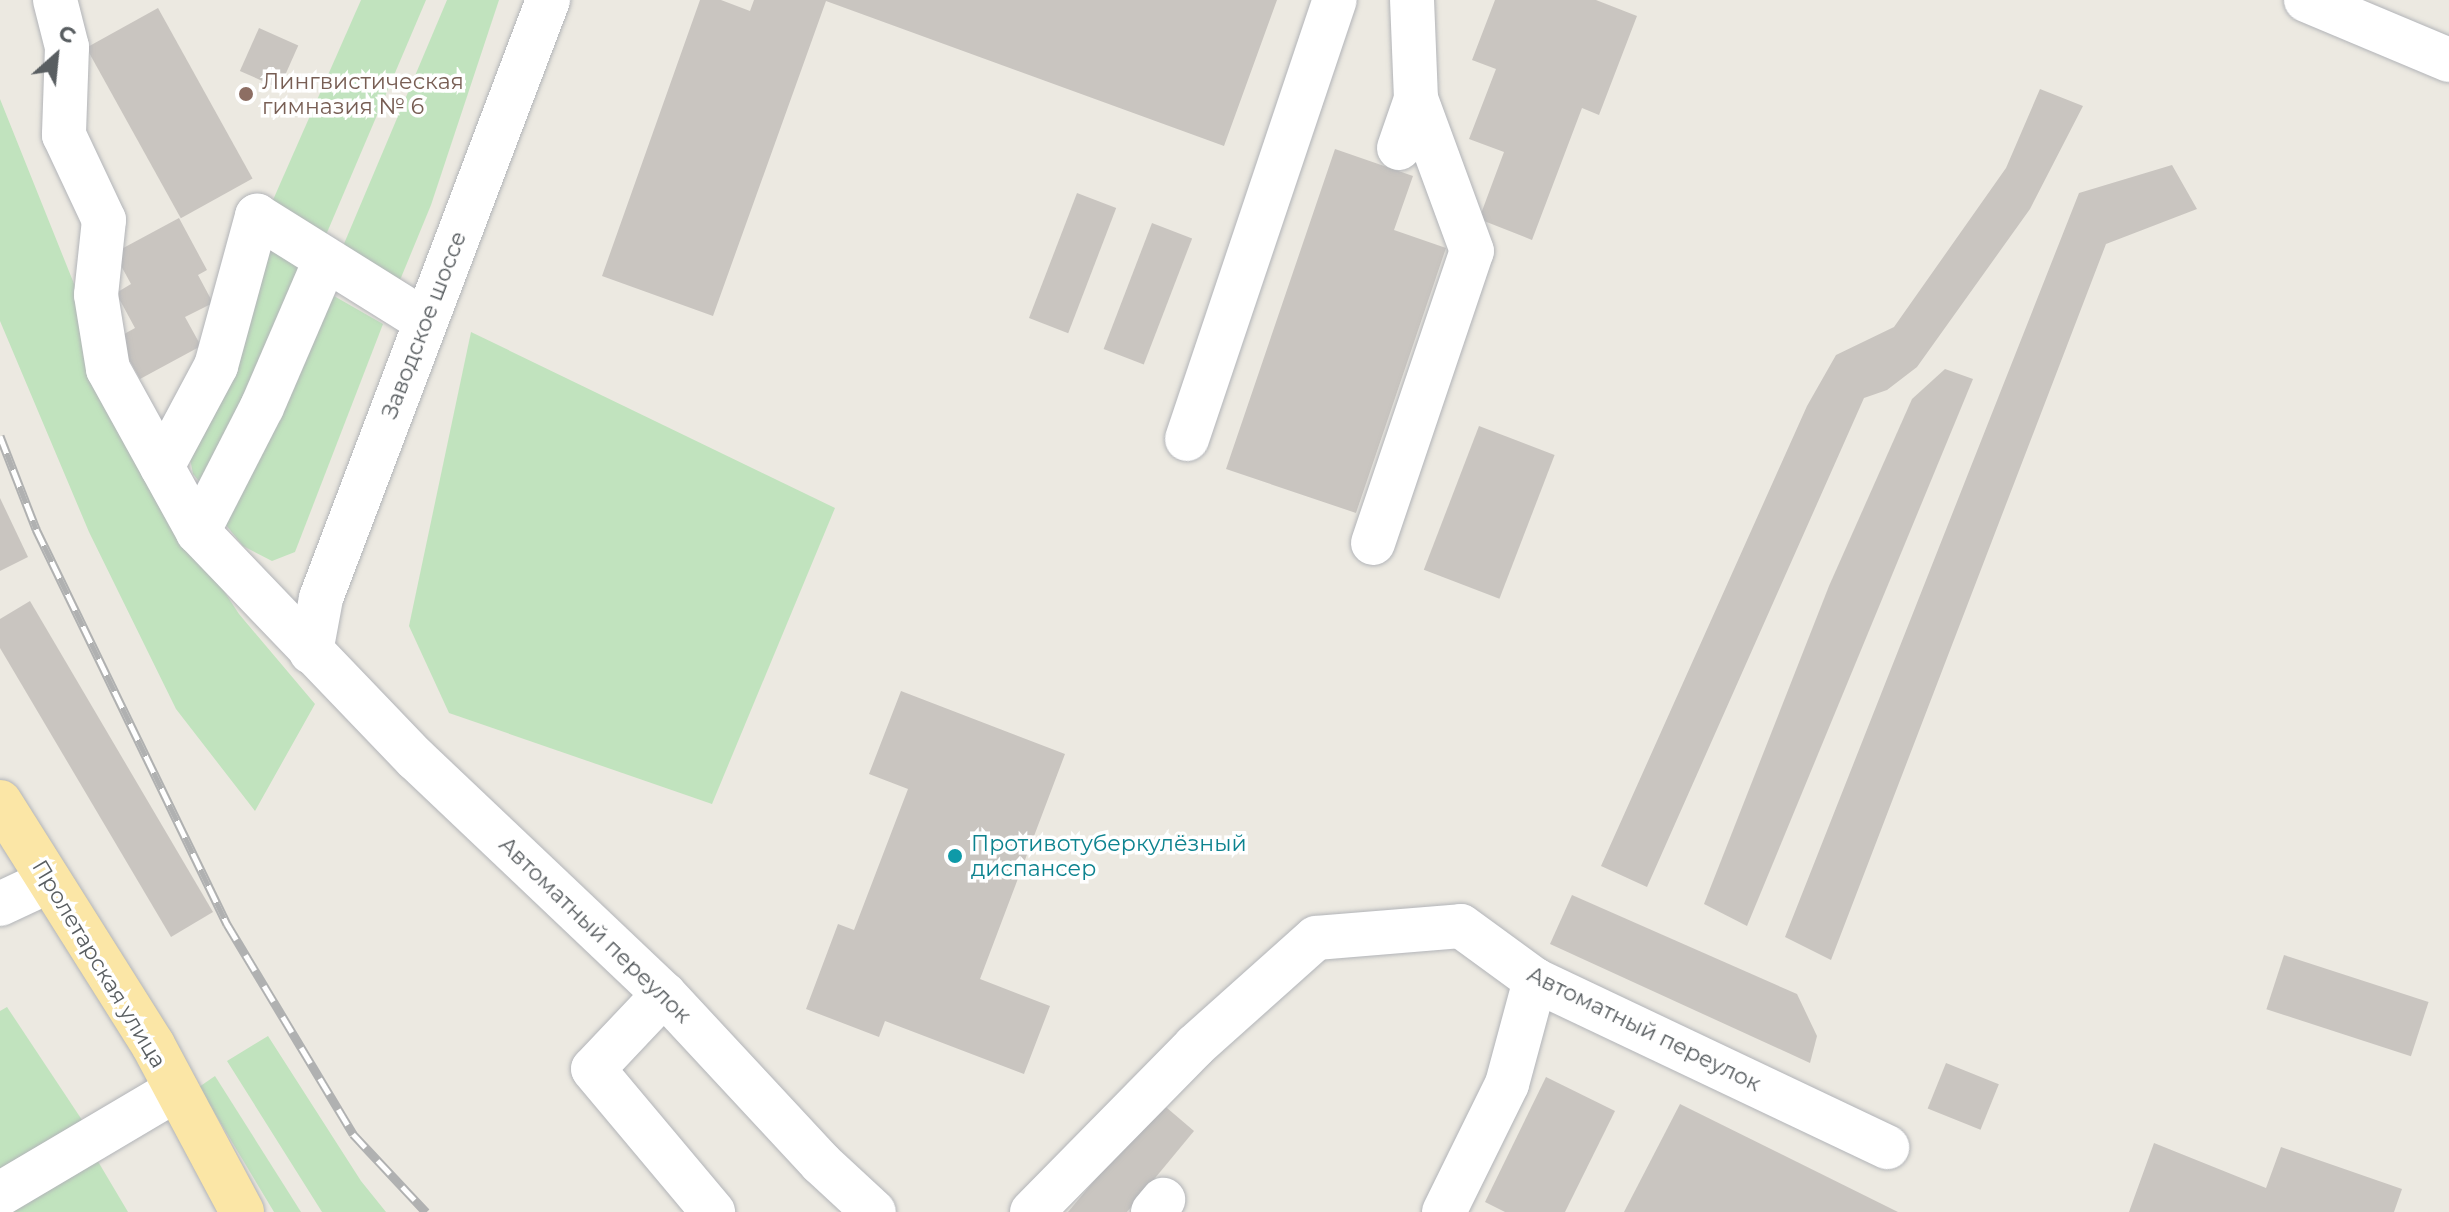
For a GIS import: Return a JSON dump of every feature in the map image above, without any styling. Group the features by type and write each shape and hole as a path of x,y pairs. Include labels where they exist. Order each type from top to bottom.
{"main road":[{"name":"Пролетарская улица","path":"0,802 153,1045 174,1091 242,1212"}],"street":[{"name":"Автоматный переулок","path":"55,0 67,47 64,135 104,220 96,295 108,369 198,532 311,652 664,994 821,1163 874,1212"},
{"name":"Заводское шоссе","path":"311,652 321,598 548,0"},
{"path":"1187,439 1335,0"},
{"path":"1373,543 1472,251 1416,99 1412,0"},
{"path":"2306,0 2449,60"},
{"path":"1399,148 1416,99"},
{"path":"162,467 216,366 257,216 425,321"},
{"path":"198,532 262,407 325,261"},
{"path":"0,904 49,881"},
{"name":"Автоматный переулок","path":"1032,1212 1195,1046 1316,938 1461,926 1535,980 1887,1147"},
{"path":"1444,1212 1507,1084 1535,980"},
{"path":"664,994 593,1069 713,1212"},
{"path":"0,1194 174,1091"}],"green space":[{"path":"361,0 426,0 323,242 269,209"},
{"path":"447,0 499,0 431,205 398,285 338,258"},
{"path":"0,99 155,486 239,614 315,704 255,811 176,709 89,532 0,321"},
{"path":"263,245 312,272 208,492 193,474 187,443"},
{"path":"320,288 383,324 295,552 272,561 243,546 217,514"},
{"path":"471,332 835,508 712,804 449,713 409,626"},
{"path":"7,1007 90,1132 0,1180 0,1011"},
{"path":"268,1036 361,1181 386,1212 322,1212 227,1061"},
{"path":"215,1076 301,1212 274,1212 199,1087"},
{"path":"93,1153 128,1212 0,1212"}],"building":[{"path":"700,0 721,0 750,11 754,0 1277,0 1224,146 826,1 713,316 602,276"},
{"path":"1495,0 1596,0 1637,16 1599,115 1582,108 1532,240 1479,219 1504,152 1469,139 1496,69 1472,60"},
{"path":"158,8 253,179 181,218 86,48"},
{"path":"259,28 298,45 279,88 240,71"},
{"path":"2040,89 2083,106 2030,209 1917,367 1887,390 1864,398 1647,887 1601,866 1807,406 1836,355 1894,327 2006,168"},
{"path":"1335,149 1413,176 1394,230 1446,248 1356,513 1226,469"},
{"path":"2172,165 2197,209 2106,244 1831,960 1785,937 2079,193"},
{"path":"1077,193 1116,208 1068,333 1029,318"},
{"path":"179,218 207,270 198,275 213,303 185,317 201,346 140,379 117,338 135,328 116,293 131,284 114,253"},
{"path":"1152,223 1192,238 1144,364 1104,349"},
{"path":"1945,369 1973,379 1747,926 1704,904 1829,586 1912,399"},
{"path":"1479,426 1555,455 1499,599 1424,570"},
{"path":"0,498 28,557 0,571"},
{"path":"30,601 213,912 171,937 0,648 0,619"},
{"name":"Противотуберкулёзный диспансер","path":"901,691 1065,754 980,979 1050,1006 1024,1074 885,1021 879,1037 806,1009 838,924 854,930 908,789 869,774"},
{"path":"1572,895 1797,994 1817,1036 1810,1063 1550,944"},
{"path":"2284,955 2429,1002 2411,1056 2266,1009"},
{"path":"1946,1063 1999,1084 1980,1130 1928,1108"},
{"path":"1546,1077 1615,1111 1565,1212 1505,1212 1485,1202"},
{"path":"1160,1102 1194,1131 1127,1212 1068,1212"},
{"path":"1680,1104 1898,1212 1624,1212"},
{"path":"2154,1143 2266,1188 2281,1147 2402,1189 2394,1212 2129,1212"}],"railway":[{"path":"0,436 36,529 227,924 353,1134 426,1212"}],"place":[{"name":"Лингвистическая гимназия № 6","path":"246,94"},
{"name":"Противотуберкулёзный диспансер","path":"955,856"}]}
